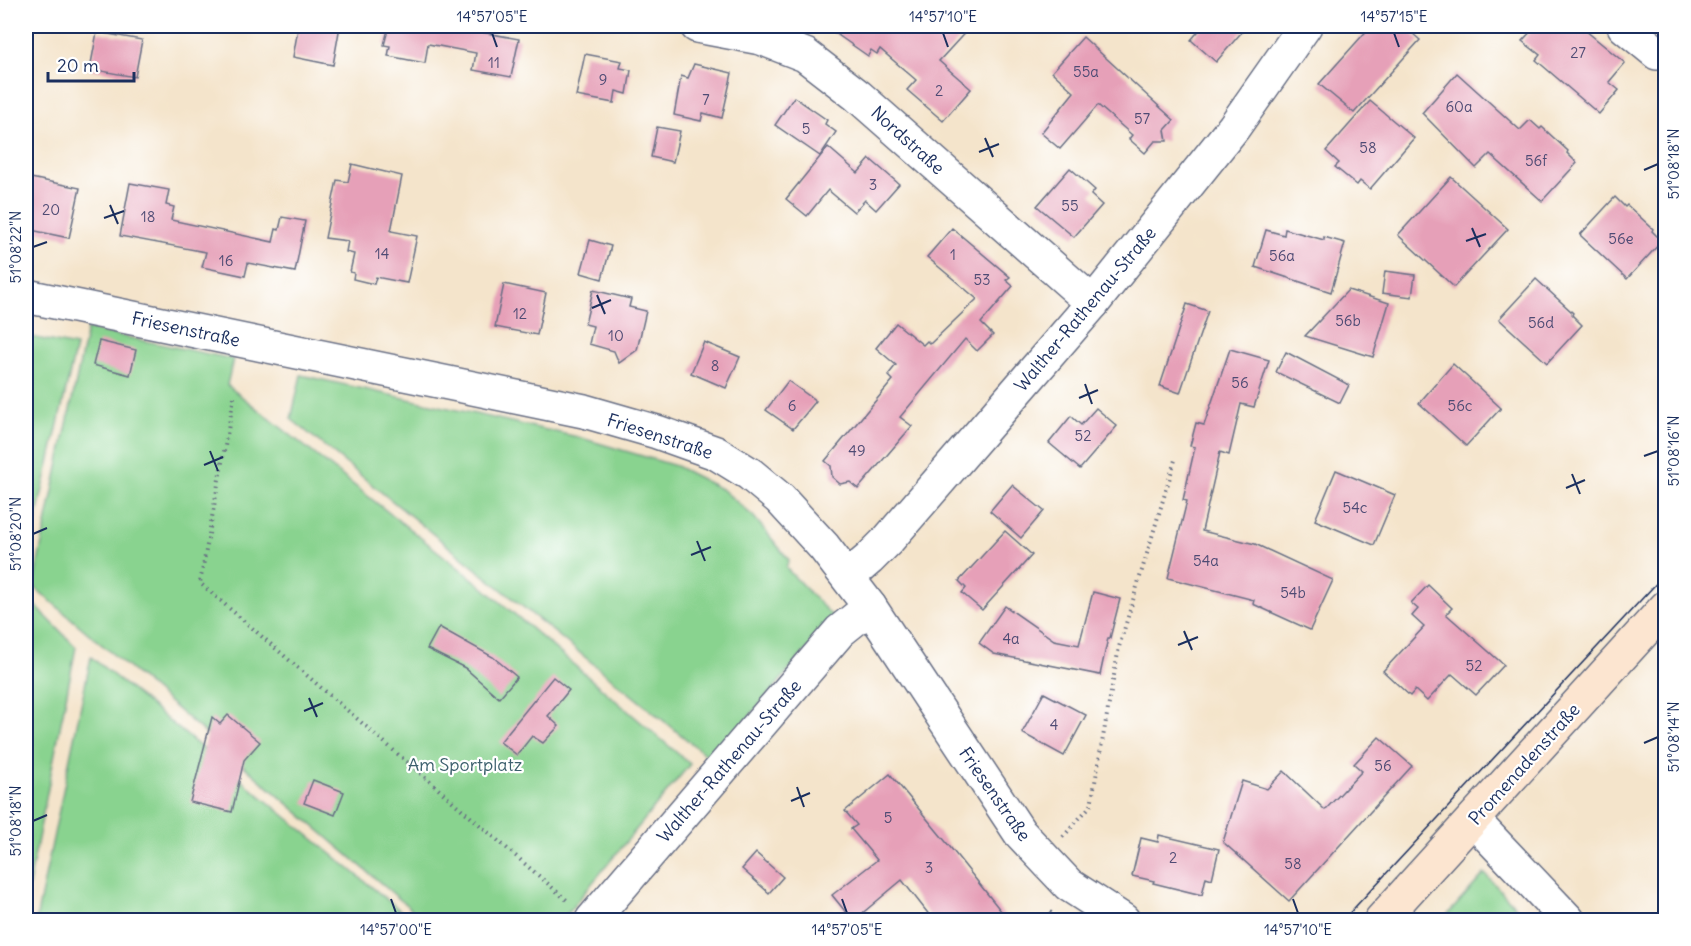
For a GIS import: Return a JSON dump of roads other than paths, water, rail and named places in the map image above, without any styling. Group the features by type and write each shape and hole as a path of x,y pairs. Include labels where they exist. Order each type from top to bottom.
{"main road":[{"name":"Promenadenstraße","path":"1381,921 1665,607"}],"street":[{"name":"Nordstraße","path":"697,26 761,38 805,55 858,96 1093,303"},
{"name":"Walther-Rathenau-Straße","path":"848,577 888,540 1093,303 1234,127 1305,26"},
{"path":"1624,26 1657,53 1665,53"},
{"name":"Friesenstraße","path":"26,296 584,411 657,432 716,453 750,474 780,499 824,547 870,607 1020,833 1069,885 1123,921"},
{"name":"Walther-Rathenau-Straße","path":"582,913 840,631 870,607"},
{"path":"1473,820 1568,921"}],"tram line":[{"path":"1343,920 1666,573"}],"park label":[{"name":"Am Sportplatz","path":"465,764"}]}
